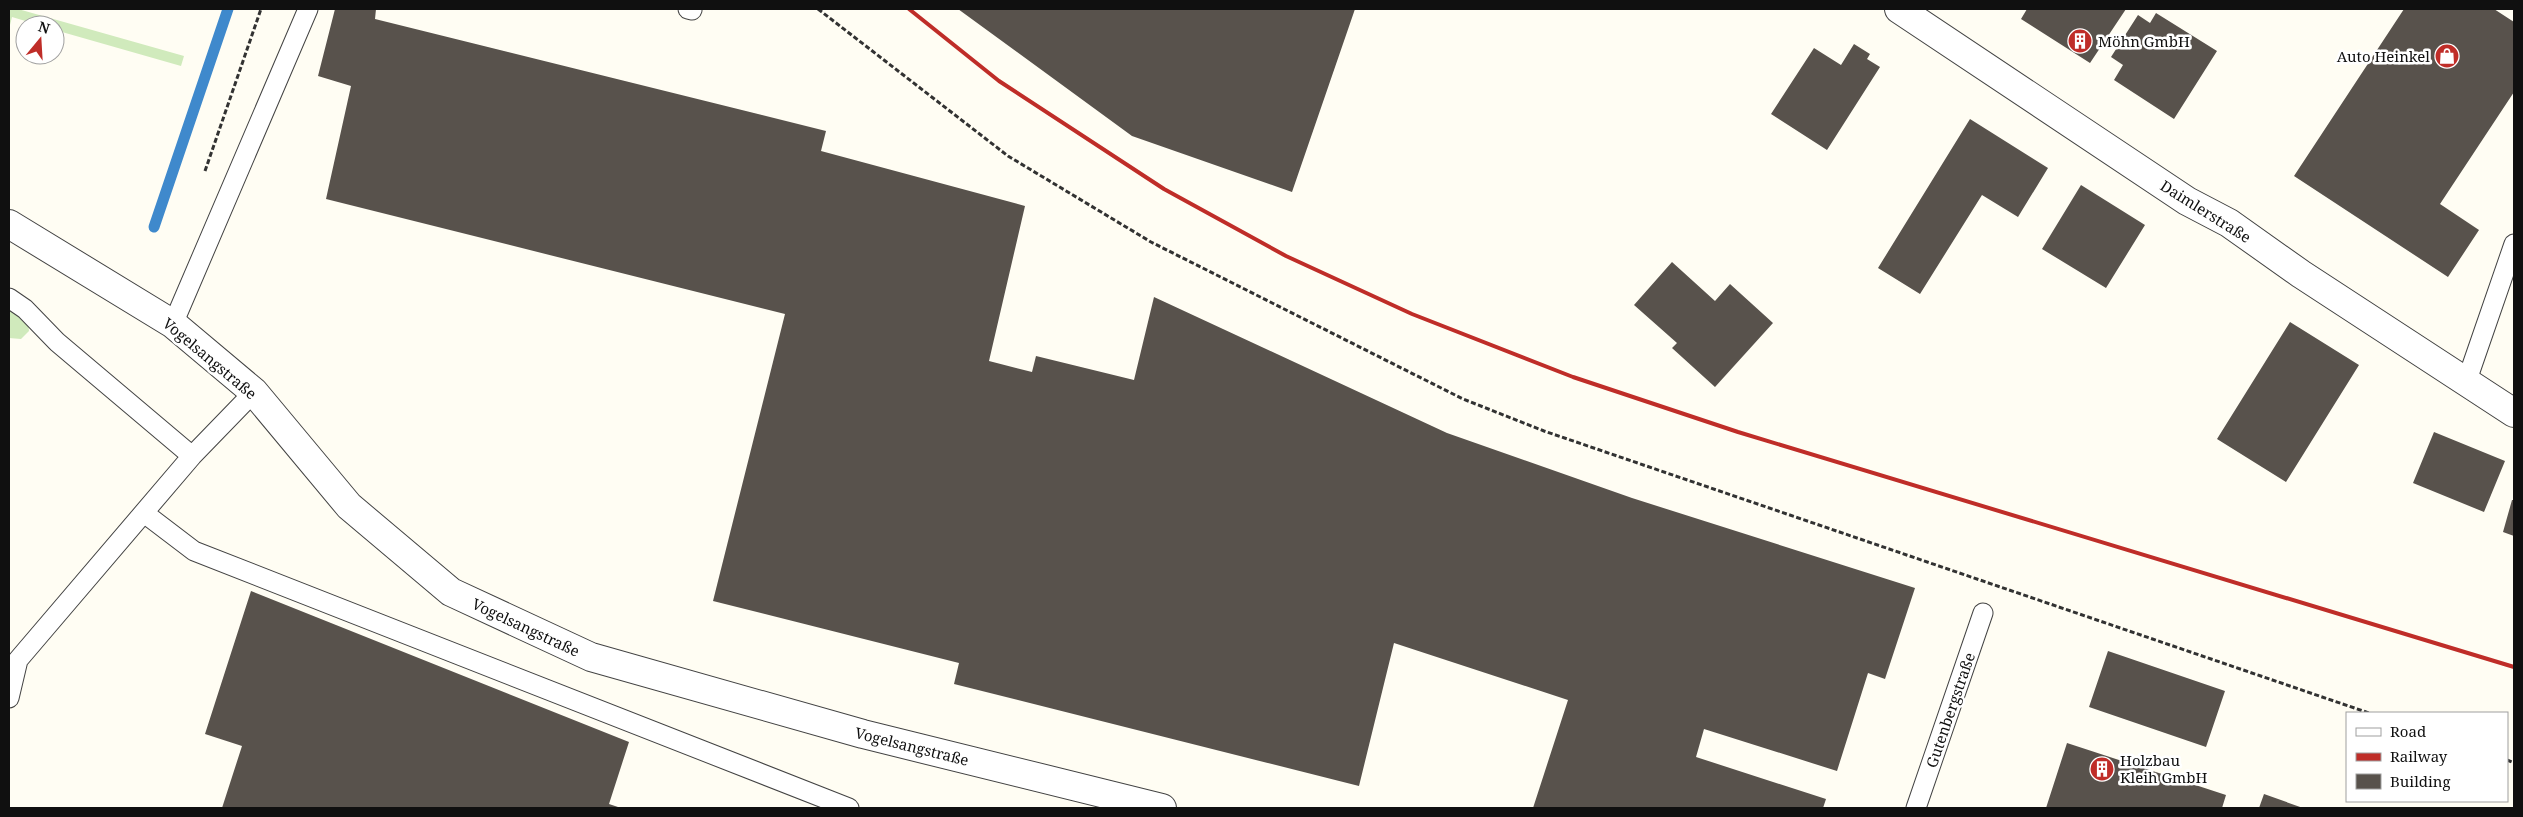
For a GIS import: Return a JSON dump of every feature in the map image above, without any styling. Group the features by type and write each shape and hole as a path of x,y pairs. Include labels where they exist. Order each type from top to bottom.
{"street":[{"name":"Daimlerstraße","path":"1899,9 2187,201 2229,223 2301,274 2514,413"},
{"name":"Vogelsangstraße","path":"9,224 173,324 254,392 349,506 451,592 591,658 835,727 1162,808"}],"lane":[{"path":"173,324 308,9"},
{"path":"2466,383 2514,244"},
{"path":"9,298 25,309 57,342 192,456"},
{"path":"9,698 18,660 192,456 254,392"},
{"path":"144,513 194,550 850,808"},
{"name":"Gutenbergstraße","path":"1916,808 1983,612"}],"path":[{"path":"204,174 262,9"},
{"path":"818,9 1016,161 1151,242 1463,399 1553,434 2366,712"}],"green space":[{"path":"9,9 18,9 39,15 15,15 15,18 12,17 9,29"},
{"path":"65,22 184,56 181,66 65,33"},
{"path":"9,308 28,322 29,331 21,339 9,338"}],"building":[{"path":"335,9 376,9 375,19 826,131 821,151 1025,206 989,361 1032,372 1036,356 1134,380 1154,297 1447,433 1632,498 1915,588 1885,679 1868,673 1837,771 1704,729 1696,757 1826,799 1823,808 1533,808 1568,700 1394,643 1359,786 954,684 959,663 713,601 785,314 326,199 351,86 318,76"},
{"path":"958,9 1355,9 1292,192 1132,136"},
{"name":"Möhn GmbH","path":"2027,9 2126,9 2090,63 2021,19"},
{"path":"2404,9 2494,9 2514,22 2514,92 2440,204 2479,230 2448,277 2294,176"},
{"path":"2156,13 2217,51 2174,119 2114,80 2123,65 2111,57 2138,15 2150,23"},
{"path":"1854,44 1870,54 1867,59 1880,67 1827,150 1771,114 1814,48 1841,65"},
{"path":"1970,119 2048,168 2018,217 1982,195 1920,294 1878,268"},
{"path":"2081,185 2145,225 2106,288 2042,249"},
{"path":"1672,262 1715,301 1730,284 1773,323 1715,387 1672,348 1677,343 1634,305"},
{"path":"2290,322 2359,365 2286,482 2217,439"},
{"path":"2434,432 2505,461 2484,512 2413,483"},
{"path":"2512,500 2514,500 2514,536 2503,532"},
{"path":"251,591 629,742 609,804 621,808 222,808 242,746 205,734"},
{"path":"2108,651 2225,691 2206,747 2089,707"},
{"name":"Holzbau Kleih GmbH","path":"2067,743 2226,795 2222,808 2046,808"},
{"path":"2264,794 2303,808 2259,808"}],"waterway":[{"path":"154,227 228,9"}],"railway":[{"path":"909,9 999,81 1164,189 1286,256 1412,314 1573,377 1738,432 2514,667"}],"place":[{"name":"Möhn GmbH","path":"2080,41"},
{"name":"Auto Heinkel","path":"2447,56"},
{"name":"Holzbau Kleih GmbH","path":"2102,769"}]}
